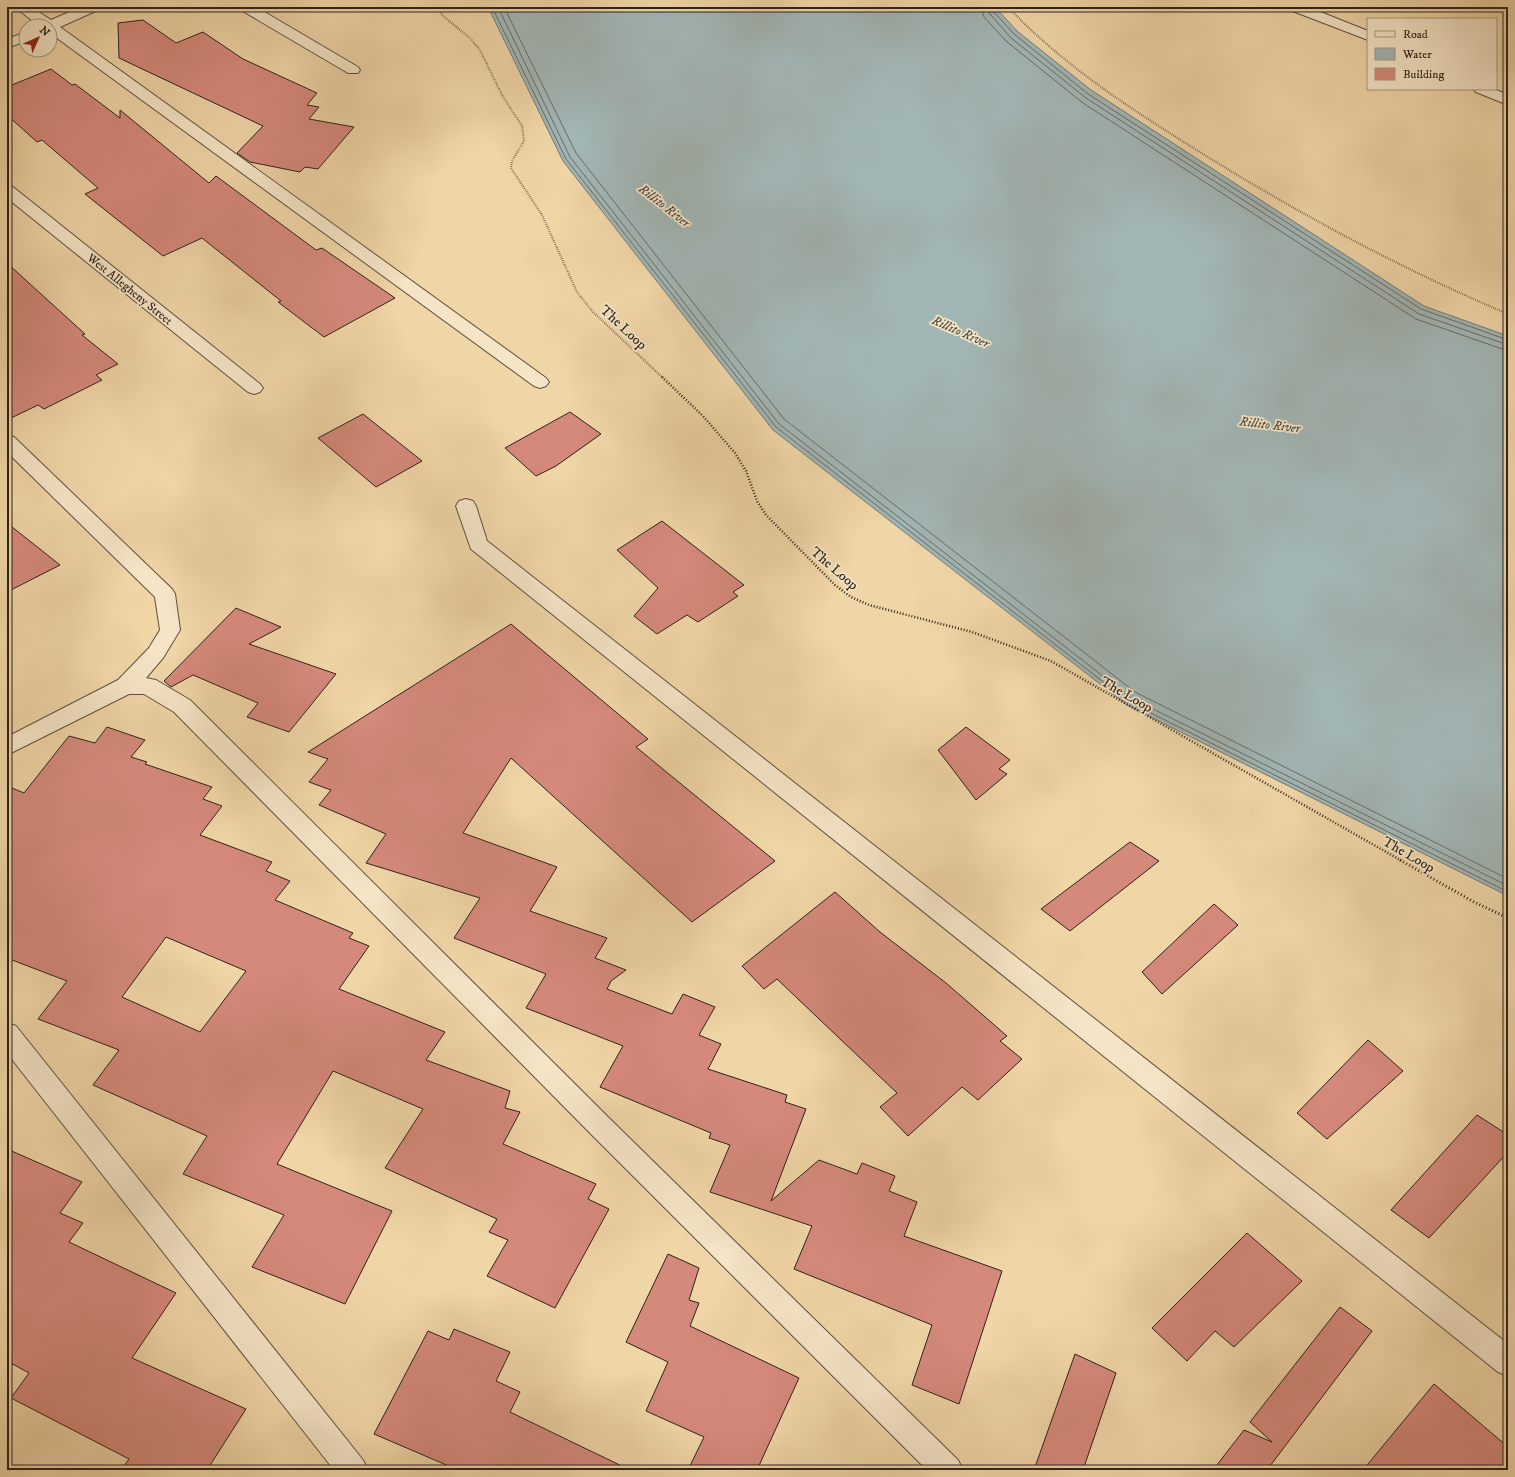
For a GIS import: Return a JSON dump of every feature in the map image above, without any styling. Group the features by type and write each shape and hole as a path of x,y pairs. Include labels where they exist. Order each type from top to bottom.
{"street":[{"path":"22,7 38,18"},
{"path":"58,22 93,7"},
{"path":"246,7 353,70"},
{"path":"1295,7 1367,36"},
{"path":"58,32 540,382"},
{"path":"7,44 18,39"},
{"path":"1483,90 1508,100"},
{"name":"West Allegheny Street","path":"7,190 254,388"},
{"path":"7,441 165,594 170,630 156,653 126,686 7,748"},
{"path":"466,506 478,544 1508,1362"},
{"path":"126,686 148,686 182,706 594,1120 948,1470"},
{"path":"7,1034 353,1470"}],"path":[{"name":"The Loop","path":"437,7 443,16 476,44 502,95 522,126 524,141 512,161 511,168 542,215 577,292 593,312 713,427 735,453 746,471 757,501 766,516 835,585 851,597 869,605 972,632 1014,646 1051,661 1474,902 1508,918"},
{"path":"1008,7 1048,47 1084,76 1214,161 1360,245 1455,292 1508,314"}],"water":[{"name":"Rillito River","path":"488,7 995,7 1017,31 1091,90 1424,306 1508,336 1508,896 1127,705 773,430 563,161"}],"building":[{"path":"143,20 176,43 203,32 243,59 317,93 307,105 319,107 309,119 354,127 318,169 305,167 300,172 250,162 237,153 263,126 119,58 118,23"},
{"path":"51,69 72,85 75,84 120,118 120,110 209,183 216,176 316,250 322,248 395,298 324,337 278,302 281,301 202,238 163,256 85,194 98,188 42,140 37,142 7,115 7,87"},
{"path":"7,263 85,334 82,335 118,364 96,375 102,380 44,409 38,405 7,420"},
{"path":"570,412 601,434 556,466 536,476 505,448"},
{"path":"363,414 422,461 376,487 318,438"},
{"path":"662,521 744,585 733,592 738,596 698,622 687,615 657,634 634,616 658,588 617,550"},
{"path":"7,523 60,565 7,592"},
{"path":"236,608 281,627 249,644 336,674 289,732 247,717 258,703 193,675 171,687 164,681"},
{"path":"511,624 648,739 636,747 775,861 692,922 511,758 463,833 557,867 530,911 607,938 595,958 626,970 611,981 607,989 672,1014 683,994 715,1007 699,1035 721,1044 708,1069 787,1095 785,1102 806,1109 771,1201 819,1160 857,1174 862,1163 895,1176 889,1191 917,1202 904,1236 1002,1271 959,1404 912,1385 932,1325 794,1269 812,1226 710,1192 730,1145 709,1138 711,1133 600,1087 623,1046 526,1008 546,974 454,938 480,898 366,863 386,834 319,805 331,790 309,782 328,759 308,752"},
{"path":"107,727 145,740 131,757 147,762 145,764 212,787 203,799 222,806 200,835 272,862 266,871 290,881 275,900 353,933 349,938 369,946 339,989 445,1032 426,1060 510,1091 505,1108 520,1112 503,1144 596,1184 588,1199 609,1209 555,1308 487,1276 508,1240 489,1232 497,1219 385,1168 423,1109 333,1071 277,1164 392,1211 345,1304 252,1267 284,1215 183,1174 207,1136 93,1085 119,1050 38,1019 67,981 7,958 7,786 24,793 69,736 95,743","holes":["166,937 246,971 200,1032 122,997"]},
{"path":"966,727 1010,760 999,769 1007,774 976,800 938,750"},
{"path":"1130,842 1159,861 1070,931 1041,909"},
{"path":"835,892 880,932 946,983 1007,1036 1000,1041 1022,1059 978,1100 962,1087 908,1136 880,1107 897,1093 777,979 764,989 742,966"},
{"path":"1214,904 1238,925 1162,994 1142,972"},
{"path":"1368,1040 1403,1071 1327,1139 1297,1113"},
{"path":"1477,1115 1508,1135 1508,1152 1429,1238 1391,1210"},
{"path":"7,1149 82,1182 60,1213 83,1223 69,1242 176,1293 132,1358 246,1409 207,1470 121,1470 129,1459 11,1398 29,1373 7,1361"},
{"path":"1247,1233 1302,1281 1234,1347 1215,1331 1187,1361 1152,1328"},
{"path":"668,1254 699,1268 689,1300 699,1303 690,1326 799,1378 757,1470 688,1470 704,1437 646,1411 668,1362 626,1342"},
{"path":"1340,1307 1372,1331 1267,1470 1213,1470 1244,1430 1272,1442 1250,1422"},
{"path":"454,1329 510,1352 496,1381 520,1392 510,1412 630,1470 458,1470 374,1434 428,1331 449,1340"},
{"path":"1075,1354 1116,1373 1083,1470 1034,1470"},
{"path":"1434,1384 1508,1447 1508,1470 1363,1470"}]}
